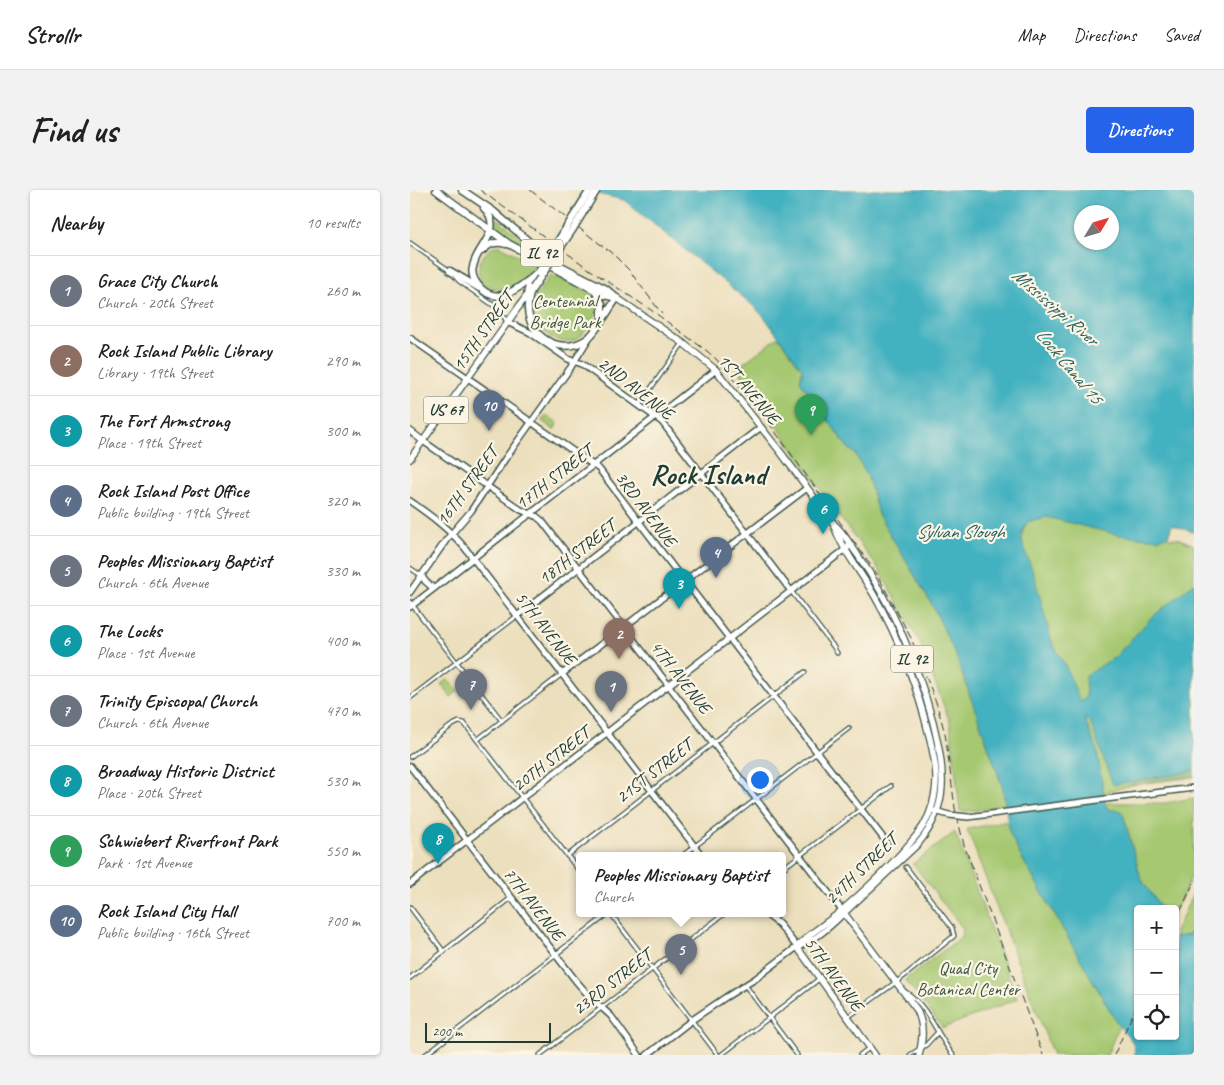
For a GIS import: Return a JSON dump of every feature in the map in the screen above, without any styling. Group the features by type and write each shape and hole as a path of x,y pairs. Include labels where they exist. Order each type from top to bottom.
{"highway":[{"name":"IL 92","path":"436,190 491,231"},
{"name":"IL 92","path":"462,190 474,198"},
{"path":"590,190 529,288 527,308 529,321 535,331 552,343 564,347 590,338"},
{"name":"15TH STREET","path":"529,288 573,229 597,190"},
{"path":"474,198 488,214 492,223 491,231 472,267 474,278 484,291"},
{"name":"1ST AVENUE","path":"474,198 559,265 606,290 617,298"},
{"name":"1ST AVENUE","path":"491,231 516,248 596,291 617,298"},
{"path":"476,258 489,245 495,242 516,248"},
{"path":"450,271 484,291 493,294 507,294 529,288"},
{"path":"596,291 602,304 601,320"},
{"name":"16TH STREET","path":"590,338 617,298"}],"main road":[{"name":"15TH STREET","path":"410,459 508,322 529,288"},
{"name":"1ST AVENUE","path":"617,298 683,343 716,370 842,532 849,547 892,613 923,690 942,764 942,787 934,811"},
{"name":"4TH AVENUE","path":"410,432 423,441"},
{"name":"24TH STREET","path":"797,948 802,942 843,911 918,844 927,833 934,811"},
{"name":"4TH AVENUE","path":"843,911 896,980"},
{"name":"5TH AVENUE","path":"797,948 875,1055"},
{"path":"896,980 917,1010 922,1024 923,1040 920,1052"}],"street":[{"name":"2ND AVENUE","path":"410,243 500,310 508,322 529,332 574,362 582,364 662,422 833,646 836,654"},
{"name":"3RD AVENUE","path":"410,338 601,471 887,843"},
{"name":"16TH STREET","path":"410,592 471,511 486,486 590,338"},
{"path":"639,405 683,343"},
{"name":"17TH STREET","path":"411,604 716,370"},
{"name":"18TH STREET","path":"410,698 761,427"},
{"name":"4TH AVENUE","path":"423,441 521,510 536,516 542,521 843,911"},
{"path":"477,740 807,488"},
{"name":"5TH AVENUE","path":"410,501 453,534 473,558 699,852"},
{"name":"20TH STREET","path":"410,884 849,547"},
{"path":"410,568 422,576 433,588"},
{"path":"411,604 502,721"},
{"name":"21ST STREET","path":"567,856 805,672"},
{"path":"410,757 451,726 459,722 466,725 576,867"},
{"path":"687,852 849,728"},
{"name":"7TH AVENUE","path":"410,766 584,991 611,1016 640,1055"},
{"path":"786,866 891,786"},
{"path":"934,811 963,817 987,815 1194,788"},
{"path":"847,1017 954,936 952,928 906,867"},
{"path":"410,978 512,898"},
{"path":"410,907 444,952"},
{"path":"425,1055 606,917"},
{"path":"612,917 720,1055 819,979"},
{"name":"23RD STREET","path":"540,1055 720,917"},
{"name":"5TH AVENUE","path":"770,917 779,924 797,948"},
{"name":"24TH STREET","path":"647,1055 692,1020 726,996 746,985 797,948"},
{"path":"746,985 797,1055"},
{"path":"904,991 917,1002 934,1024 953,1055"},
{"path":"910,1055 920,1052 938,1032"},
{"path":"860,1055 869,1048"}],"green space":[{"name":"Centennial Bridge Park","path":"496,217 542,256 541,258 495,230"},
{"name":"Centennial Bridge Park","path":"501,246 535,265 530,275 516,286 506,289 495,289 484,285 481,280 479,269 482,258 490,249"},
{"name":"Centennial Bridge Park","path":"551,275 588,292 598,301 599,307 596,314 576,340 565,342 557,340 544,332 535,318 533,311 534,300"},
{"path":"778,337 802,369 800,381 848,448 854,452 868,477 878,514 934,608 956,656 1003,788 1005,805 973,811 960,811 950,722 919,641 878,568 841,519 737,368"},
{"path":"494,410 501,414 493,425 484,420"},
{"path":"547,415 558,423 554,430 542,421"},
{"path":"1018,505 1171,527 1168,538 1177,538 1194,545 1194,598 1135,781 1131,785 1104,793 1023,568"},
{"path":"448,679 458,691 451,697 441,684"},
{"path":"1194,771 1194,777 1131,785 1135,781"},
{"path":"1194,798 1194,871 1178,905 1159,905 1141,879 1124,817 1110,811 1105,803 1165,803"},
{"path":"1008,821 1009,831 1019,853 1119,1026 1107,1055 1053,1055 967,829"},
{"name":"Quad City Botanical Center","path":"955,832 1017,999 943,1028 905,980 961,937 963,929 913,864"},
{"path":"1194,892 1194,953 1179,940 1179,924"}],"water":[{"path":"593,190 1194,190 1194,532 1173,525 1169,535 1159,539 1119,535 1046,517 1027,522 1022,533 1022,542 1034,575 1052,642 1065,665 1080,701 1086,697 1085,676 1115,657 1151,618 1194,583 1194,771 1113,785 1091,724 1084,717 1097,751 1106,807 1110,810 1120,810 1124,817 1141,879 1159,905 1134,905 1134,1040 1179,1040 1179,936 1188,935 1194,926 1194,1055 1135,1055 1132,1042 1119,1026 1019,853 1009,831 1003,788 956,656 934,608 878,514 868,477 854,452 848,448 800,381 802,369 765,318 750,303 624,200 602,195"}],"railway":[{"path":"480,190 589,269 651,310 717,360 764,416 877,574 911,638 936,702 945,733 955,808 964,845 1043,1055"},
{"path":"530,190 613,254 629,270 662,314"},
{"path":"1179,914 1194,882"},
{"path":"1114,1055 1134,1012"}],"place":[{"name":"Rock Island City Hall","path":"489,431"},
{"name":"Schwiebert Riverfront Park","path":"811,435"},
{"name":"The Locks","path":"823,534"},
{"name":"Rock Island Post Office","path":"716,578"},
{"name":"The Fort Armstrong","path":"679,609"},
{"name":"Rock Island Public Library","path":"619,659"},
{"name":"Trinity Episcopal Church","path":"471,710"},
{"name":"Grace City Church","path":"611,712"},
{"name":"Broadway Historic District","path":"438,864"},
{"name":"Peoples Missionary Baptist","path":"681,975"}],"district":[{"name":"Rock Island","path":"708,474"}],"water label":[{"name":"Mississippi River","path":"1055,307"},
{"name":"Lock Canal 15","path":"1069,366"},
{"name":"Sylvan Slough","path":"960,532"}]}
